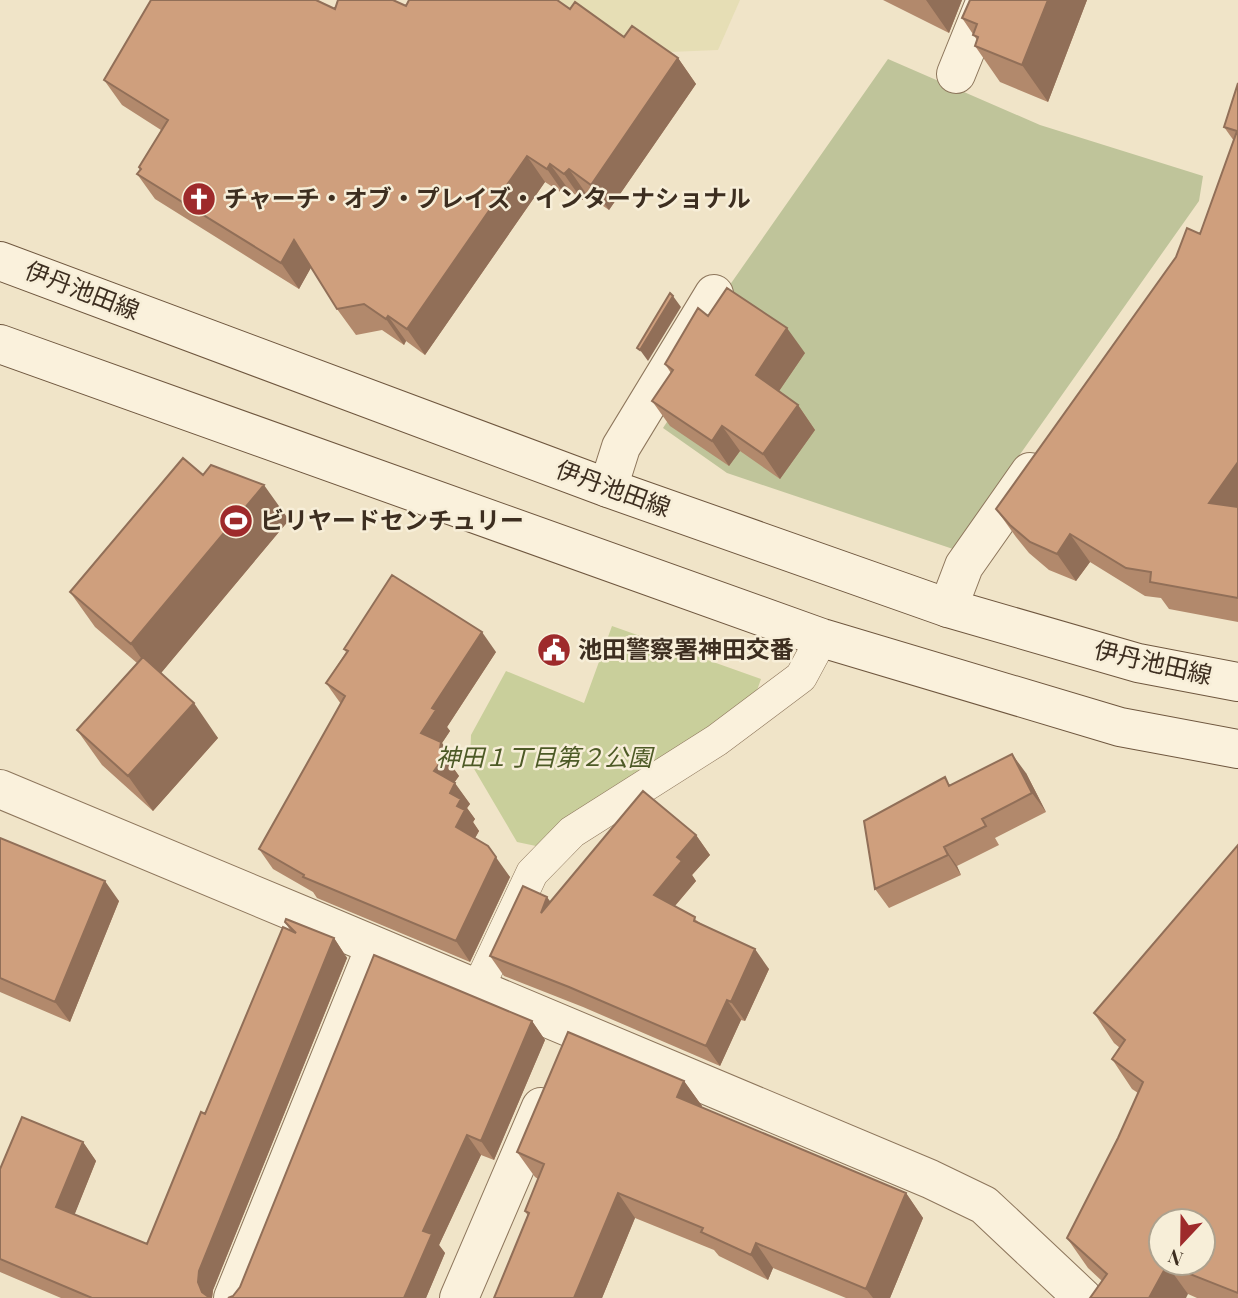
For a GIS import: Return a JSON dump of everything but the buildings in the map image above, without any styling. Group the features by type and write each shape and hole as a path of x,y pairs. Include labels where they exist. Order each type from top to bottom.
{"main road":[{"path":"957,74 986,0"},
{"name":"伊丹池田線","path":"0,261 608,488 948,608 1138,663 1238,682"},
{"path":"608,488 621,447 714,294"},
{"path":"0,344 822,638 1119,727 1238,748"},
{"path":"948,608 964,566 1052,442"},
{"path":"0,789 375,947 575,1027 930,1179 984,1205 1083,1298"},
{"path":"233,1298 375,947"},
{"path":"459,1298 575,1027"}],"lane":[{"path":"478,988 532,873 572,832 717,740 801,677 822,638"}],"shaded area":[{"path":"546,0 740,0 718,50 646,53"}],"green space":[{"path":"888,59 1040,125 1203,176 1199,201 953,549 727,473 663,428 746,302 727,289"},
{"name":"神田１丁目第２公園","path":"612,626 761,679 755,696 555,828 536,846 517,842 470,762 471,735 506,671 584,703"}],"place":[{"name":"チャーチ・オブ・プレイズ・インターナショナル","path":"199,199"},
{"name":"ビリヤードセンチュリー","path":"236,521"},
{"name":"池田警察署神田交番","path":"554,650"}]}
